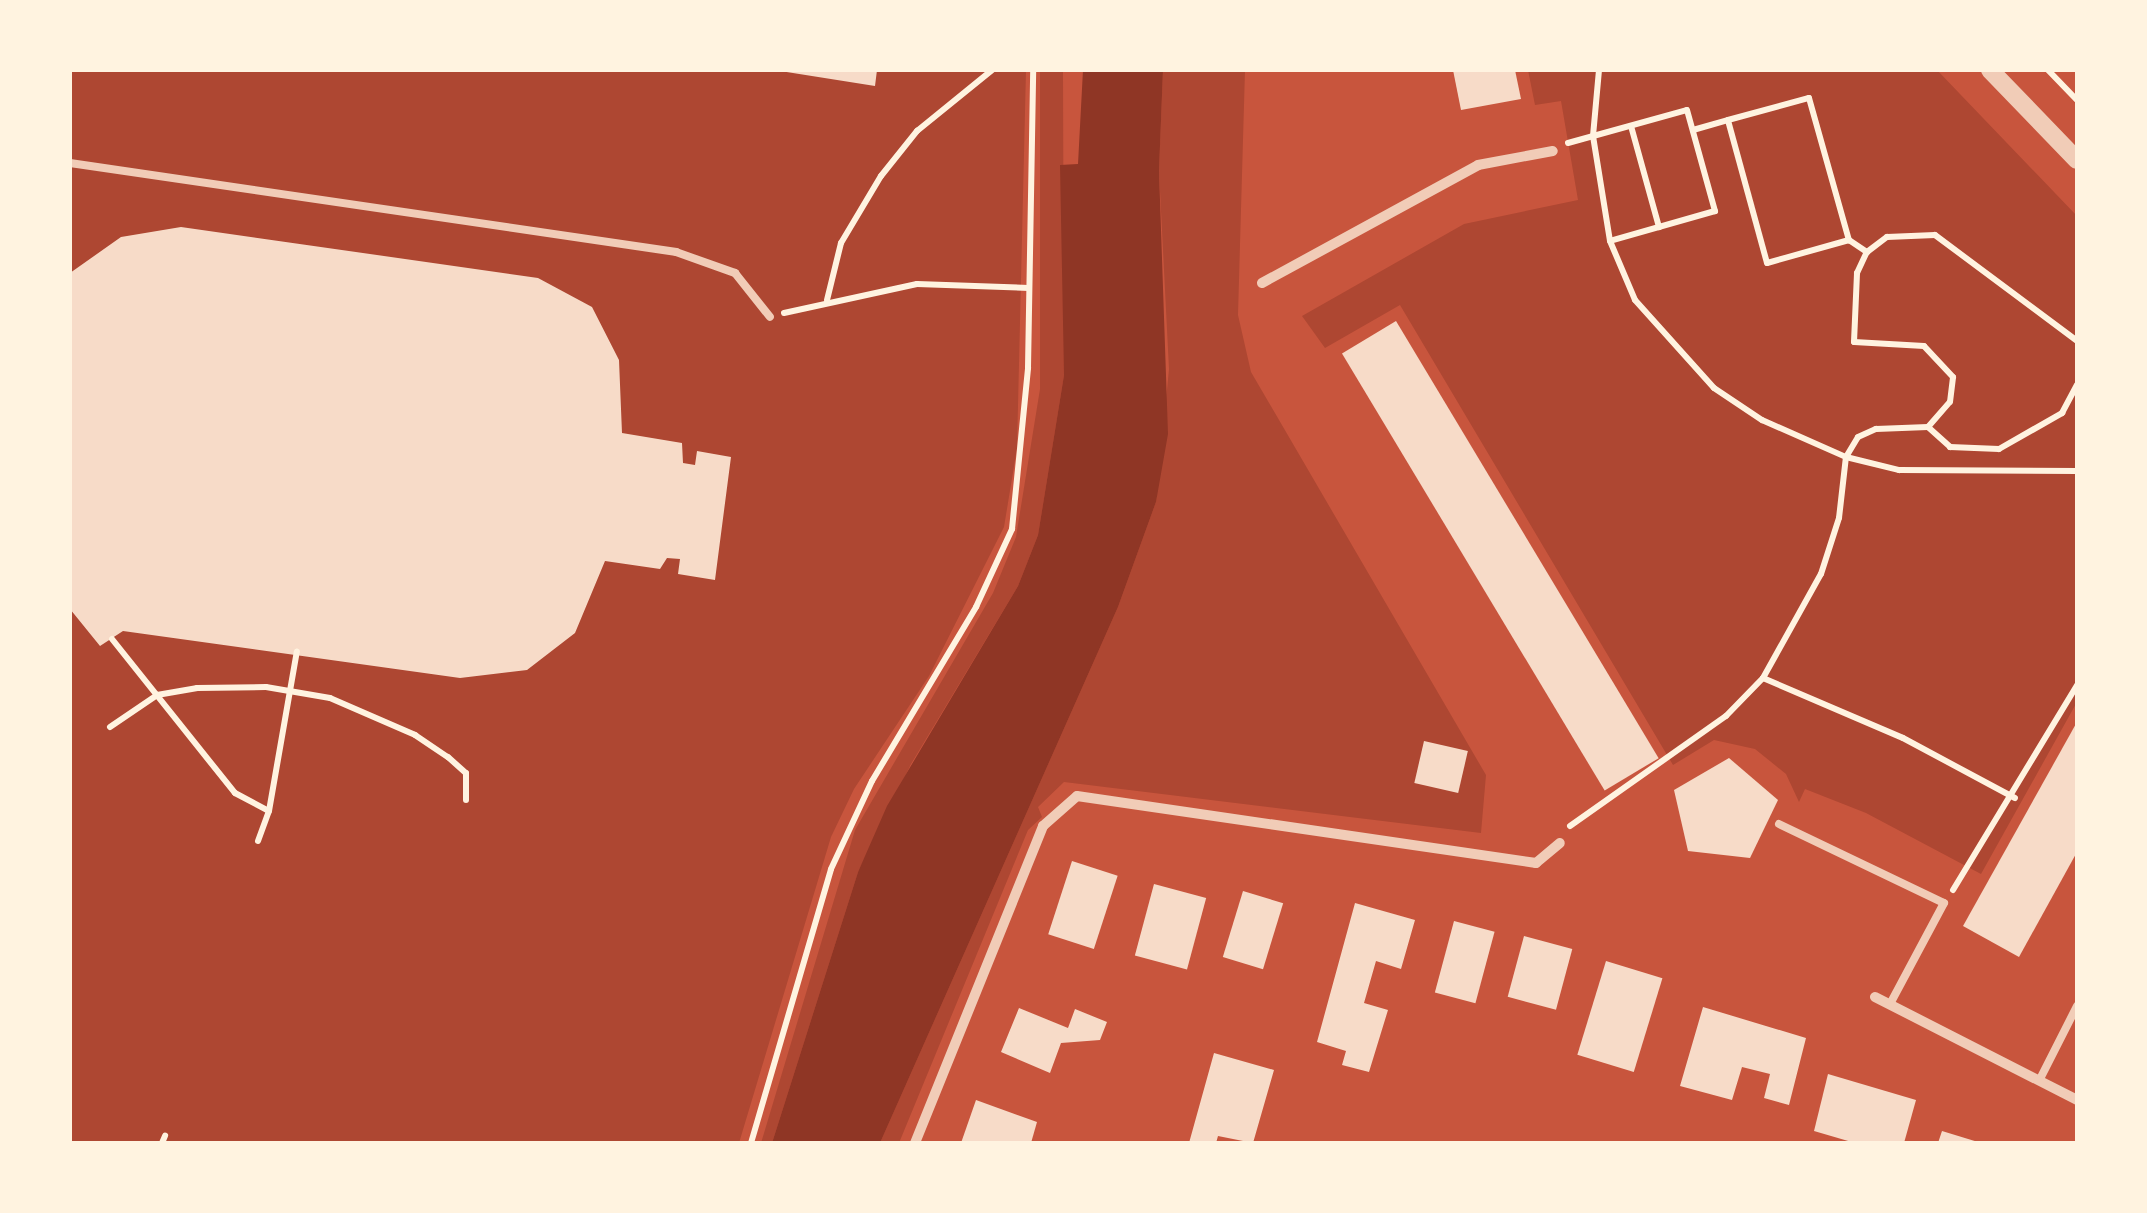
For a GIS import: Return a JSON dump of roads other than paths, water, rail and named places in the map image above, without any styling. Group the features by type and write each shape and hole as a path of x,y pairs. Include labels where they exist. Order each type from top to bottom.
{"street":[{"path":"1990,70 2077,160"},
{"path":"1262,283 1478,165 1553,151"},
{"path":"915,1143 1043,826 1077,796 1536,863 1560,844"},
{"path":"1875,996 2077,1100"}],"lane":[{"path":"70,163 676,252 736,273 770,318"},
{"path":"1779,824 1944,904 1890,1004"},
{"path":"2040,1079 2077,1006"}]}
